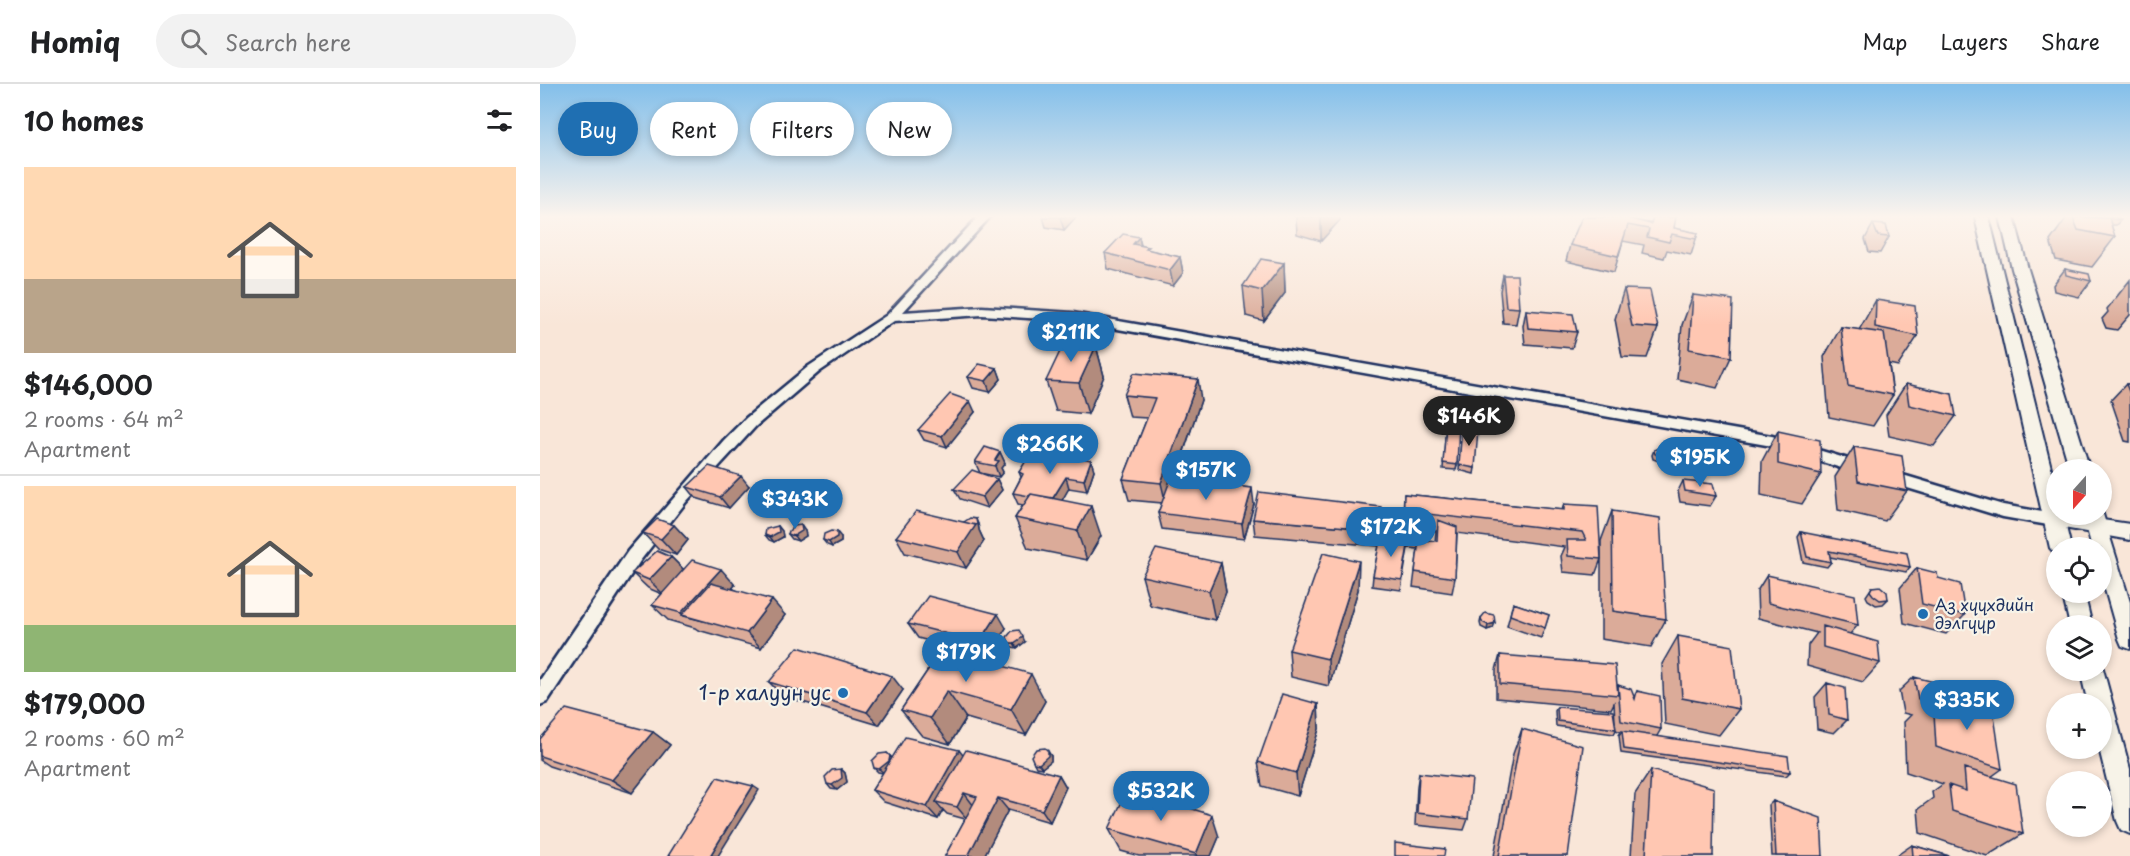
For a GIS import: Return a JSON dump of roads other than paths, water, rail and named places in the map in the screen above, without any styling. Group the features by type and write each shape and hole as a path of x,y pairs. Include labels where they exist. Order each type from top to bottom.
{"main road":[{"path":"1990,253 2046,486"},
{"path":"2016,253 2077,459"},
{"path":"1993,264 2020,269"},
{"path":"2096,525 2130,639"},
{"path":"2112,750 2130,821"}],"street":[{"path":"540,696 634,556 729,444 751,422 807,375 891,318 951,253"},
{"path":"891,318 939,311 982,309 1073,317 1772,441 2003,511 2046,519"},
{"path":"2110,525 2130,532"}],"place":[{"name":"Аз хүүхдийн дэлгүүр","path":"1923,614"},
{"name":"1-р халуун ус","path":"843,693"}]}
